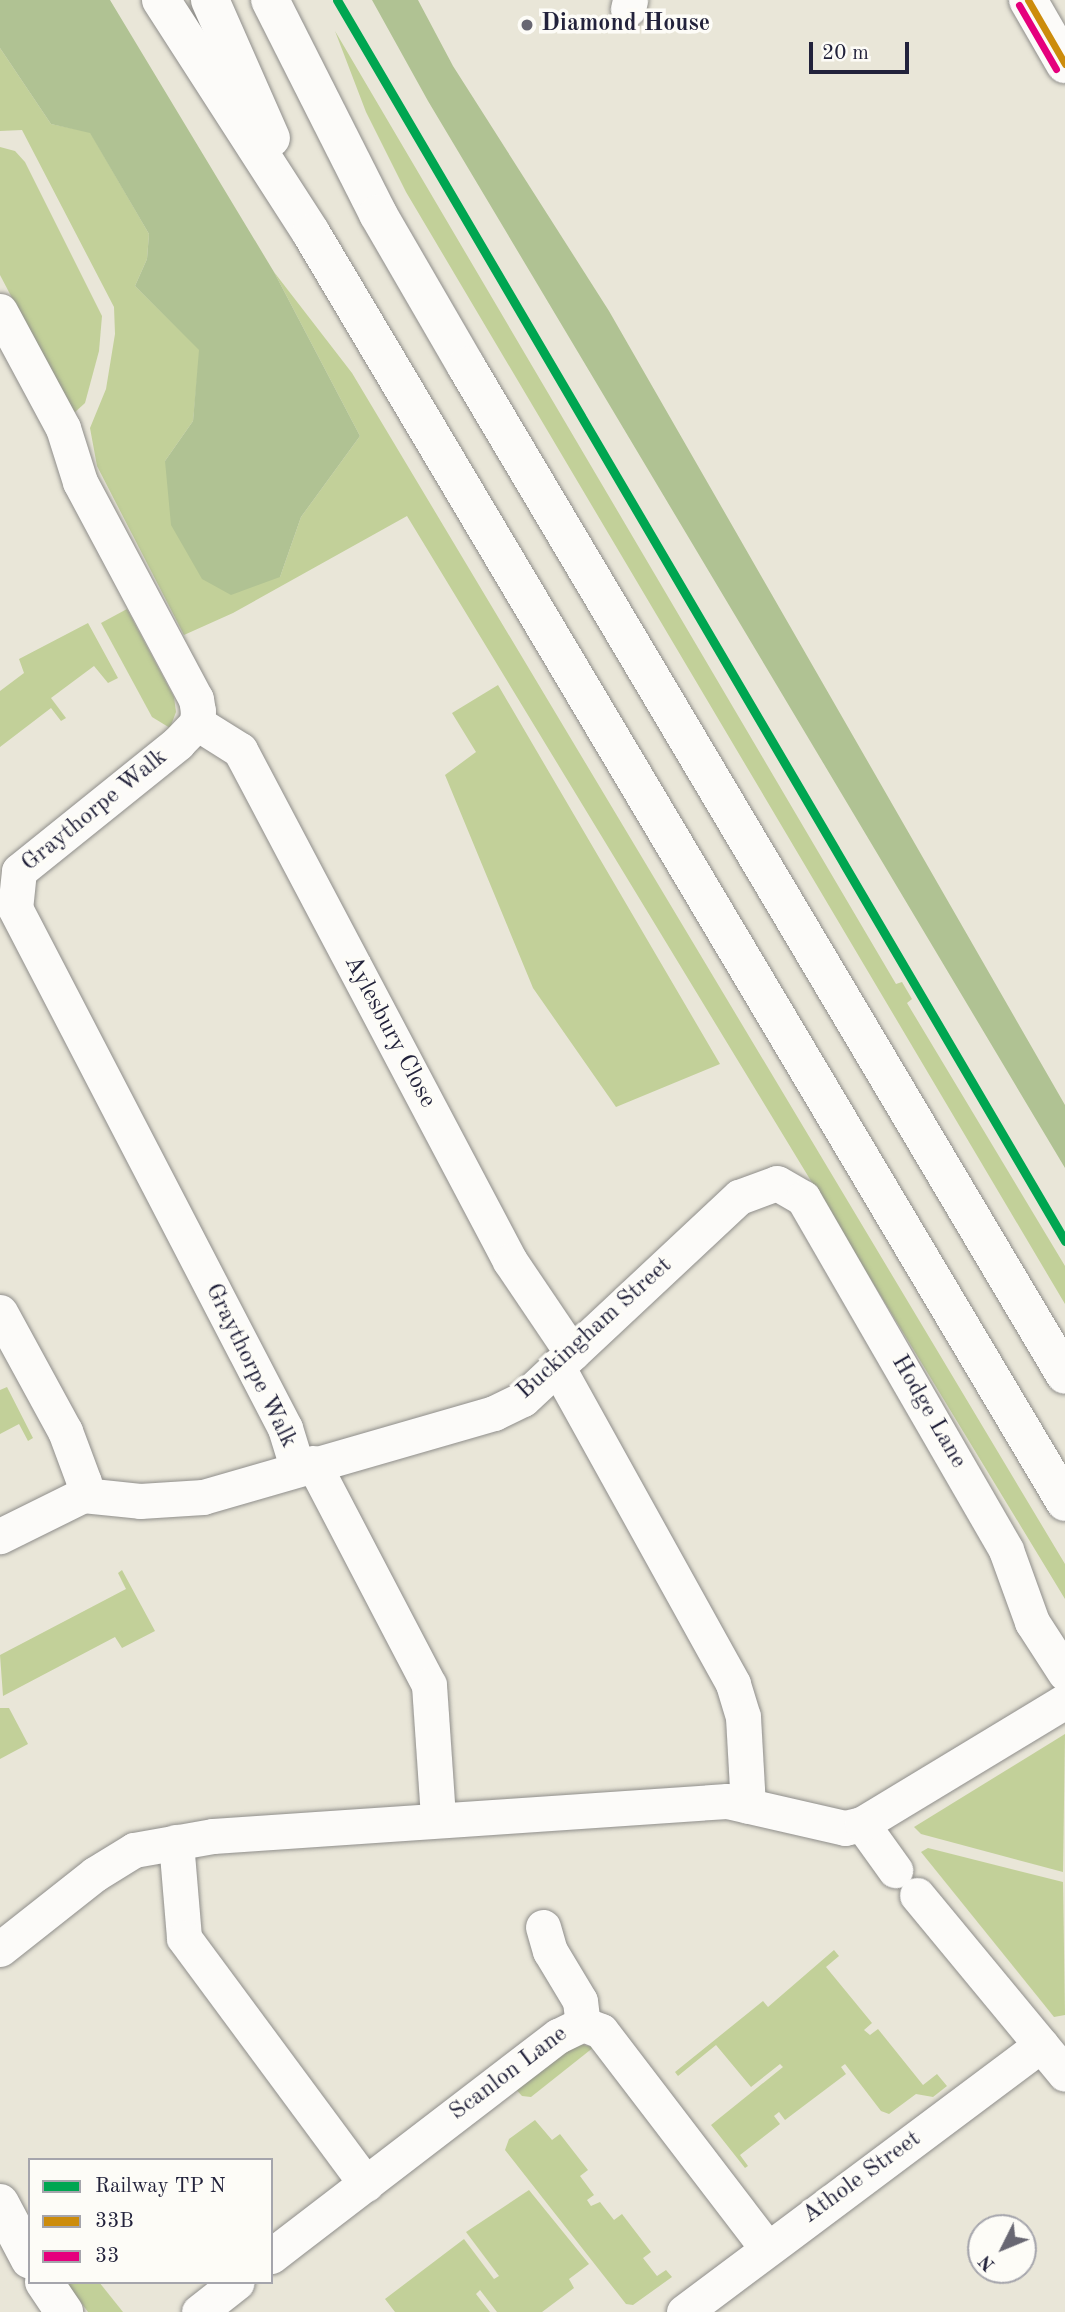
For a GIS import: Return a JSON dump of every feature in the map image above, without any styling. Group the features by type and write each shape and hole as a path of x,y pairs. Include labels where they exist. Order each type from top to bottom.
{"main road":[{"path":"161,0 311,233 1065,1502"},
{"path":"210,0 311,233"},
{"path":"270,0 378,214 1065,1375"},
{"path":"1028,0 1065,64"},
{"path":"0,2203 28,2256"},
{"path":"45,2284 64,2312"}],"street":[{"path":"0,311 64,428 80,482 196,699 197,723"},
{"name":"Aylesbury Close","path":"197,723 240,750 565,1360 733,1684 743,1717 748,1806"},
{"name":"Graythorpe Walk","path":"197,723 34,854 19,871 13,894 26,931 288,1435 429,1685 438,1818"},
{"name":"Hodge Lane","path":"761,1188 784,1184 803,1198 1006,1550 1032,1622 1065,1674"},
{"name":"Buckingham Street","path":"83,1495 140,1501 203,1497 305,1465 494,1413 523,1399 739,1197 761,1188"},
{"path":"0,1312 79,1461 83,1495 0,1536"},
{"path":"0,1950 109,1864 134,1850 176,1842 438,1818 695,1801 748,1806 845,1828 862,1824 1065,1701"},
{"path":"862,1824 906,1882 1065,2074"},
{"path":"176,1842 184,1938 366,2184"},
{"path":"543,1927 550,1951 580,2001 583,2024"},
{"name":"Scanlon Lane","path":"273,2254 558,2036 583,2024 601,2031 767,2248"},
{"name":"Athole Street","path":"684,2312 1041,2045"},
{"path":"199,2312 234,2284"}],"green space":[{"path":"0,0 110,0 274,272 360,436 301,517 280,577 231,595 202,579 171,525 165,461 193,421 199,350 135,286 147,259 149,234 90,133 51,124 0,48"},
{"path":"372,0 418,0 453,66 609,311 1065,1105 1065,1168 428,101"},
{"path":"335,31 896,984 902,982 912,999 907,1003 1065,1266 1065,1304 406,192 366,112"},
{"path":"0,48 51,124 90,132 149,234 147,259 135,286 200,350 193,421 165,461 280,577 301,517 360,436 274,272 352,373 1065,1564 1065,1599 407,516 233,613 184,635 97,466 90,428 106,389 115,334 114,307 22,130 0,131"},
{"path":"0,147 15,151 25,162 102,316 99,351 85,403 73,414 0,275"},
{"path":"127,609 174,697 176,712 170,728 152,717 101,623"},
{"path":"88,623 118,678 108,683 94,666 51,698 66,718 61,721 51,708 0,747 0,691 24,673 19,659"},
{"path":"498,685 720,1064 616,1107 533,988 445,775 476,752 452,713"},
{"path":"7,1387 33,1438 28,1441 19,1424 0,1434 0,1390"},
{"path":"122,1570 155,1631 122,1648 115,1637 3,1696 0,1655 126,1589 118,1573"},
{"path":"0,1708 9,1708 28,1744 0,1759"},
{"path":"1065,1734 1063,1872 921,1834 914,1827"},
{"path":"928,1848 1063,1882 1065,2015 1054,2017 921,1852"},
{"path":"834,1950 839,1956 826,1967 872,2023 864,2030 870,2035 878,2029 923,2085 937,2074 947,2086 933,2097 916,2094 889,2114 881,2111 845,2064 841,2067 846,2074 785,2120 779,2112 774,2116 780,2124 740,2155 748,2166 745,2168 711,2125 783,2067 780,2064 751,2087 716,2045 678,2076 675,2072 763,2001 768,2007"},
{"path":"578,2044 594,2047 531,2097 522,2096 513,2086"},
{"path":"535,2120 552,2140 560,2134 588,2170 580,2176 594,2195 587,2200 591,2206 600,2202 614,2220 622,2214 651,2252 643,2258 657,2276 666,2270 672,2277 633,2305 626,2304 505,2150 509,2139"},
{"path":"529,2190 589,2264 569,2279 574,2288 542,2312 497,2312 480,2290 476,2294 490,2312 395,2312 385,2299 464,2239 494,2279 499,2276 466,2232"},
{"path":"67,2284 101,2284 123,2312 88,2312"}],"transit line":[{"path":"337,0 1065,1241"},
{"name":"33B","path":"1028,0 1065,64"},
{"name":"33","path":"1019,5 1056,69"}],"place":[{"name":"Diamond House","path":"527,25"}]}
